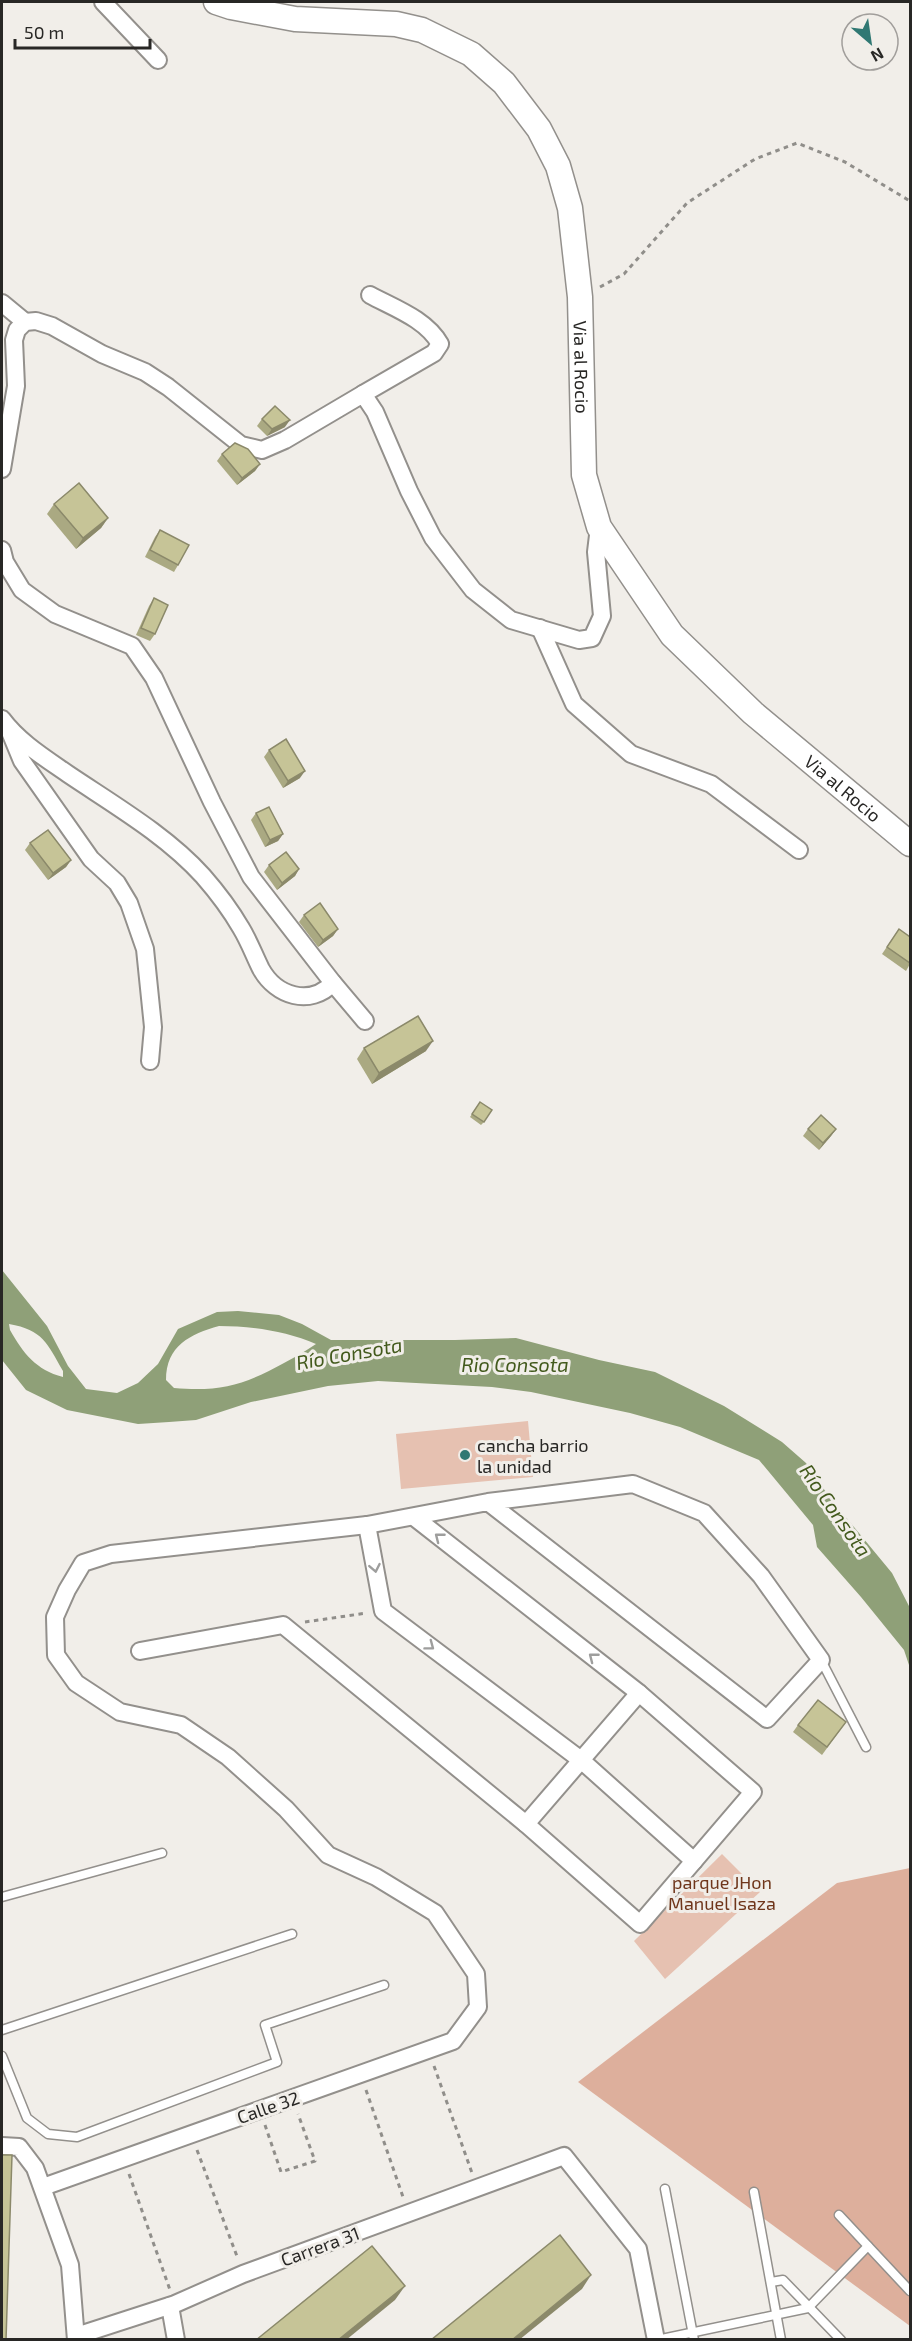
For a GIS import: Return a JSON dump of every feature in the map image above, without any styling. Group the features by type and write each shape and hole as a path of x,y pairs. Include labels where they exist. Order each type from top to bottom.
{"main road":[{"name":"Via al Rocio","path":"216,2 296,19 396,24 422,30 471,54 504,83 539,129 558,166 570,208 580,297 584,476 599,527 672,635 753,713 910,844"}],"street":[{"path":"103,2 158,60"},
{"path":"2,468 16,387 14,340 17,330 25,322 36,321 52,326 102,354 145,372 168,387 241,445 262,450 285,440 434,353 440,344 422,323 370,295"},
{"path":"2,303 25,322"},
{"path":"363,394 375,412 409,491 433,538 473,590 511,620 579,640 592,638 602,616 596,552 599,527"},
{"path":"2,550 5,562 22,590 55,614 132,646 154,678 212,802 251,877 365,1021"},
{"path":"540,628 574,704 631,754 711,784 799,850"},
{"path":"5,724 35,752 157,835 202,875 230,909 249,940 262,970 277,987 298,997 314,996 327,989 333,982"},
{"path":"5,724 22,761 91,859 117,883 129,903 145,949 153,1027 150,1061"},
{"path":"488,1502 767,1719 821,1660 761,1576 704,1514 633,1484 488,1502 367,1525 383,1611 581,1760 694,1861"},
{"path":"140,1651 282,1624 526,1824 640,1924 753,1792 639,1693 414,1517"},
{"name":"Calle 32","path":"43,2187 453,2041 478,2007 476,1974 435,1912 376,1877 328,1856 286,1809 228,1757 181,1725 120,1712 76,1683 56,1655 55,1617 83,1563 111,1554 367,1525"},
{"path":"526,1824 639,1693"},
{"path":"2,2146 19,2147 35,2168 43,2187 70,2265 76,2338"},
{"name":"Carrera 31","path":"76,2338 173,2305 243,2274 478,2190 564,2156 638,2248 657,2340"},
{"path":"173,2305 176,2340"}],"lane":[{"path":"821,1660 866,1747"},
{"path":"2,1897 162,1853"},
{"path":"2,2030 292,1934"},
{"path":"2,2056 27,2118 48,2134 77,2138 277,2062 265,2025 384,1985"},
{"path":"665,2189 693,2336"},
{"path":"754,2192 781,2340"},
{"path":"840,2215 910,2291"},
{"path":"657,2340 693,2336 808,2308 868,2246"},
{"path":"771,2282 783,2280 840,2340"}],"path":[{"path":"580,297 624,274 687,203 755,159 797,143 844,162 910,201"},
{"path":"282,1624 383,1611"},
{"path":"429,2050 478,2190"},
{"path":"360,2074 409,2214"},
{"path":"260,2110 281,2172 315,2161 293,2098"},
{"path":"191,2134 243,2274"},
{"path":"124,2158 173,2305"}],"green space":[{"name":"cancha barrio la unidad","path":"528,1421 533,1477 401,1489 396,1434"},
{"name":"parque JHon Manuel Isaza","path":"722,1854 760,1892 665,1979 634,1941"}],"shaded area":[{"path":"910,1868 910,2326 578,2082 837,1883"}],"water":[{"name":"Rio Consota","path":"2,1270 47,1326 68,1366 86,1389 117,1393 138,1383 158,1364 178,1329 217,1312 238,1311 279,1315 302,1324 331,1340 516,1338 655,1372 724,1406 782,1442 806,1463 830,1498 892,1573 910,1608 910,1668 904,1650 817,1547 813,1525 759,1460 680,1427 630,1413 531,1392 492,1387 378,1381 328,1386 251,1402 196,1420 138,1424 67,1410 26,1390 2,1360","holes":["9,1324 30,1330 43,1339 63,1371 63,1377 45,1370 31,1360 10,1330","219,1326 268,1330 316,1344 270,1371 244,1382 218,1388 174,1388 166,1380 167,1368 175,1350 198,1333"]}],"building":[{"path":"275,406 290,420 272,429 262,419"},
{"path":"235,443 248,449 260,464 242,478 222,454"},
{"path":"79,483 108,518 83,538 54,504"},
{"path":"160,530 189,545 178,565 150,550"},
{"path":"154,598 168,605 155,634 141,628"},
{"path":"286,739 305,771 288,781 269,750"},
{"path":"269,807 283,834 270,840 256,813"},
{"path":"48,830 71,860 53,873 30,843"},
{"path":"286,852 299,869 282,883 269,865"},
{"path":"320,903 338,929 323,940 304,915"},
{"path":"899,929 910,937 910,963 887,947"},
{"path":"418,1016 433,1041 379,1073 364,1048"},
{"path":"480,1102 492,1110 484,1122 472,1114"},
{"path":"821,1115 836,1129 823,1143 808,1129"},
{"path":"818,1700 846,1722 827,1747 798,1725"},
{"path":"2,2155 12,2155 6,2340 2,2340"},
{"path":"560,2235 591,2275 512,2340 431,2340"},
{"path":"372,2246 405,2286 338,2340 256,2340"}],"place":[{"name":"cancha barrio la unidad","path":"465,1455"}],"water label":[{"name":"Río Consota","path":"349,1353"},
{"name":"Río Consota","path":"836,1510"}]}
